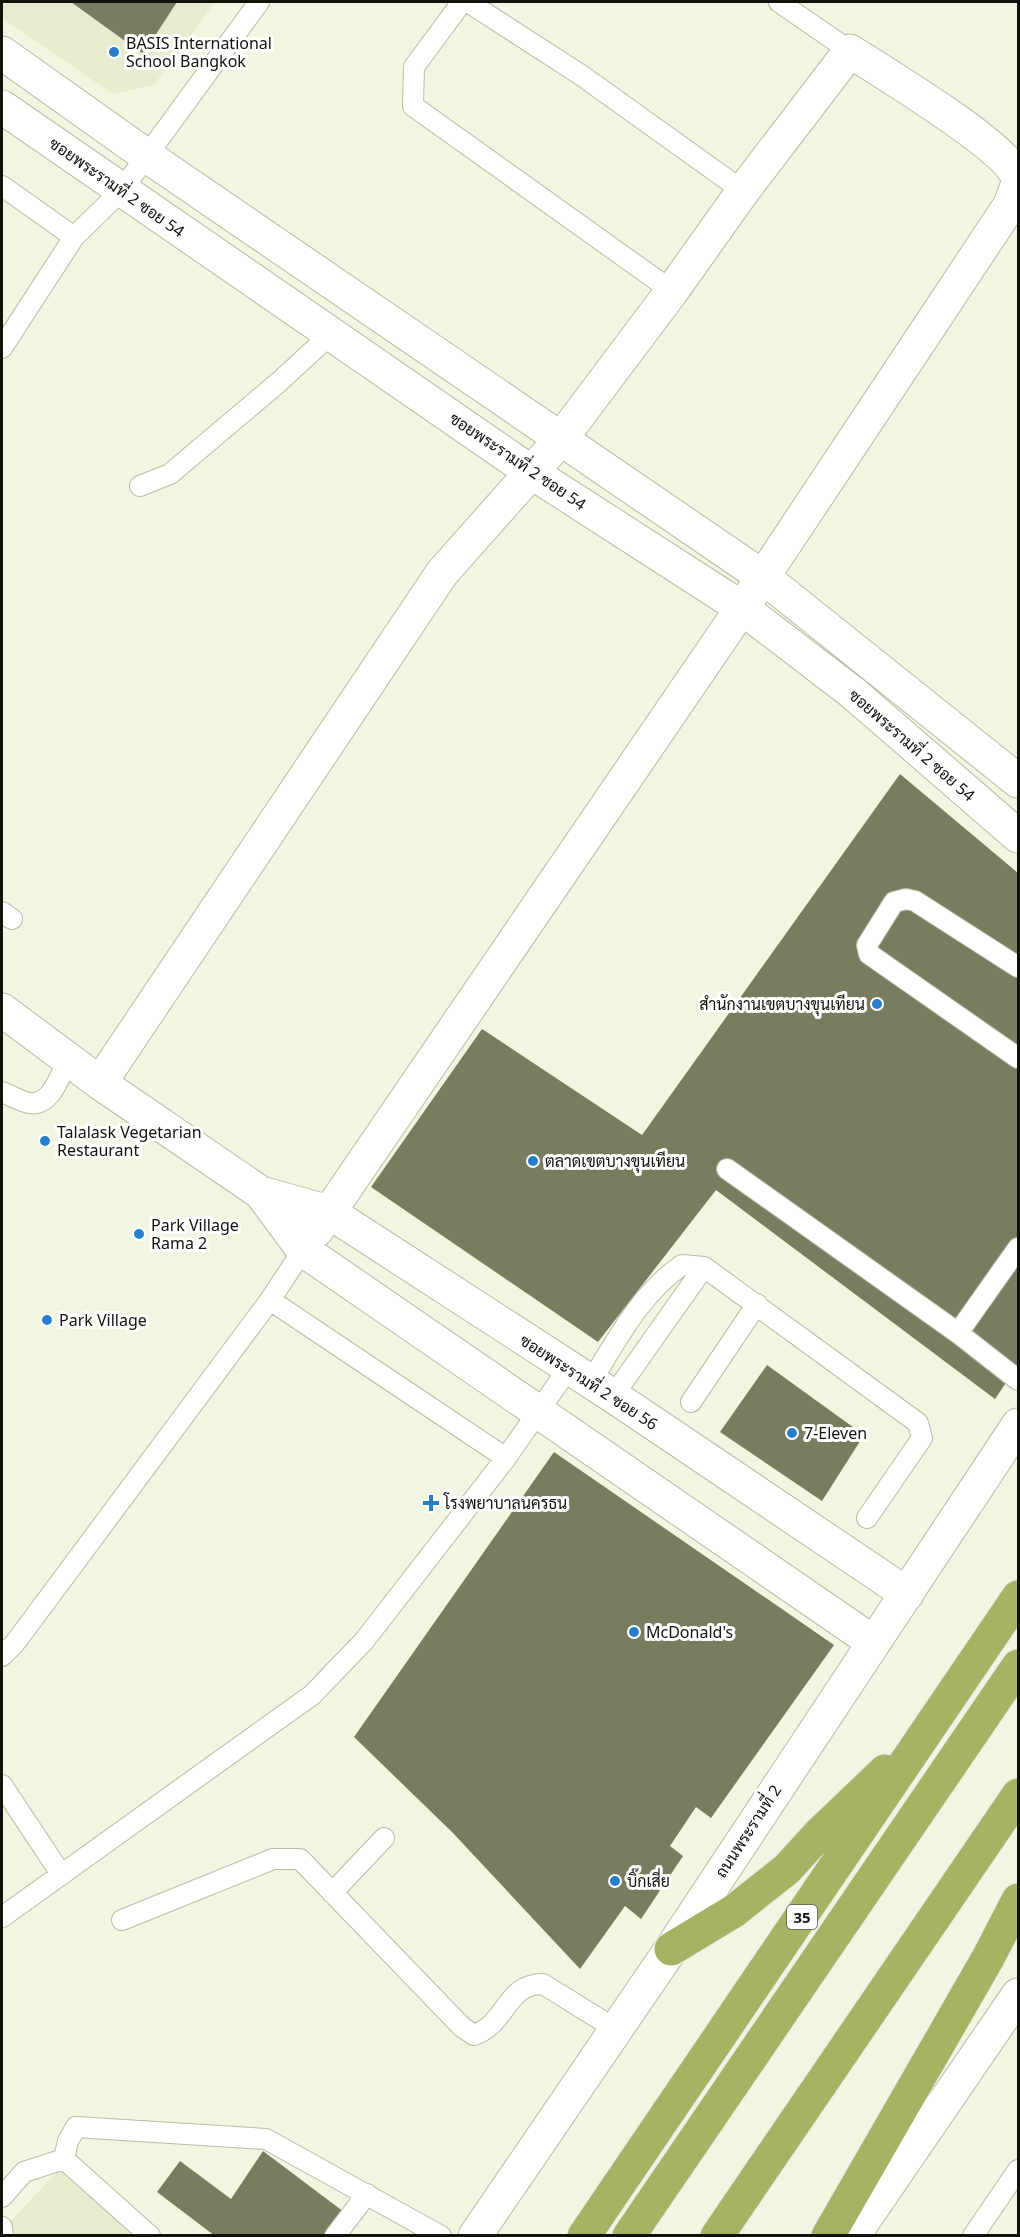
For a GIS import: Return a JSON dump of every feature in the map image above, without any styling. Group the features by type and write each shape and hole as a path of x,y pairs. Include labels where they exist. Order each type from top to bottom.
{"highway":[{"name":"35","path":"584,2235 1018,1597"},
{"path":"630,2235 1018,1666"},
{"path":"671,1949 734,1911 787,1869 818,1835 933,1725"},
{"path":"717,2235 1018,1795"},
{"path":"742,2235 914,1988 1018,1831"},
{"path":"828,2235 988,1958 1018,1900"}],"street":[{"path":"100,1083 442,573 560,440 672,291 743,191 850,51 993,147 1015,167 1018,178"},
{"path":"2,52 147,156 763,577 1018,781"},
{"name":"ซอยพระรามที่ 2 ซอย 54","path":"2,107 531,472 742,608 853,693 1018,836"},
{"path":"303,1250 763,577 1010,205 1018,183"},
{"name":"ซอยพระรามที่ 2 ซอย 56","path":"2,1010 100,1083 261,1193 329,1212 590,1382 907,1594"},
{"name":"ซอยพระรามที่ 2 ซอย 56","path":"261,1193 303,1250 873,1642"},
{"name":"ถนนพระรามที่ 2","path":"475,2235 617,2030 1018,1425"},
{"path":"853,2235 1018,1995"}],"lane":[{"path":"2,348 74,237 121,191 258,2"},
{"path":"462,2 414,67 414,106 672,291"},
{"path":"468,2 582,75 743,191"},
{"path":"779,2 850,51"},
{"path":"2,186 74,237"},
{"path":"140,486 170,474 279,382 331,334"},
{"path":"1018,967 915,901 906,899 894,902 867,945 869,954 1018,1058"},
{"path":"2,1092 30,1103 42,1100 53,1090 68,1059"},
{"path":"727,1169 958,1333 1018,1380"},
{"path":"958,1333 1018,1248"},
{"path":"2,1656 15,1643 270,1300 303,1250"},
{"path":"590,1382 643,1300 662,1279 682,1265 704,1267 918,1423 922,1438 867,1518"},
{"path":"2,1917 312,1695 364,1641 540,1411 590,1382 704,1267"},
{"path":"270,1300 506,1458"},
{"path":"691,1402 757,1304"},
{"path":"2,1785 61,1874"},
{"path":"332,1893 384,1838"},
{"path":"122,1920 273,1859 300,1859 462,2027 474,2035 488,2030 519,1991 530,1984 543,1984 617,2030"},
{"path":"64,2159 68,2141 76,2127 266,2139 441,2235"},
{"path":"2,2197 24,2172 64,2159"},
{"path":"64,2159 150,2235"},
{"path":"973,2235 1018,2170"},
{"path":"335,2235 367,2194"},
{"path":"2,2227 3,2235"}],"shaded area":[{"name":"BASIS International School Bangkok","path":"2,2 215,2 154,85 113,94 2,18"},
{"path":"61,2168 138,2235 16,2235 8,2224"}],"building":[{"path":"71,2 177,2 143,54"},
{"name":"สำนักงานเขตบางขุนเทียน","path":"900,774 1018,873 1018,1365 995,1399 716,1190 598,1342 371,1187 482,1029 642,1135"},
{"name":"7-Eleven","path":"767,1365 864,1435 822,1501 720,1432"},
{"path":"554,1452 834,1645 711,1818 696,1807 670,1846 683,1856 641,1919 625,1906 580,1969 452,1832 354,1737"},
{"path":"263,2151 344,2212 328,2236 215,2236 157,2192 180,2161 231,2199"}],"place":[{"name":"BASIS International School Bangkok","path":"114,52"},
{"name":"สำนักงานเขตบางขุนเทียน","path":"877,1004"},
{"name":"Talalask Vegetarian Restaurant","path":"45,1141"},
{"name":"ตลาดเขตบางขุนเทียน","path":"533,1161"},
{"name":"Park Village Rama 2","path":"139,1234"},
{"name":"Park Village","path":"47,1320"},
{"name":"7-Eleven","path":"792,1433"},
{"name":"โรงพยาบาลนครธน","path":"431,1503"},
{"name":"McDonald's","path":"634,1632"},
{"name":"บิ๊กเสี่ย","path":"615,1881"}]}
